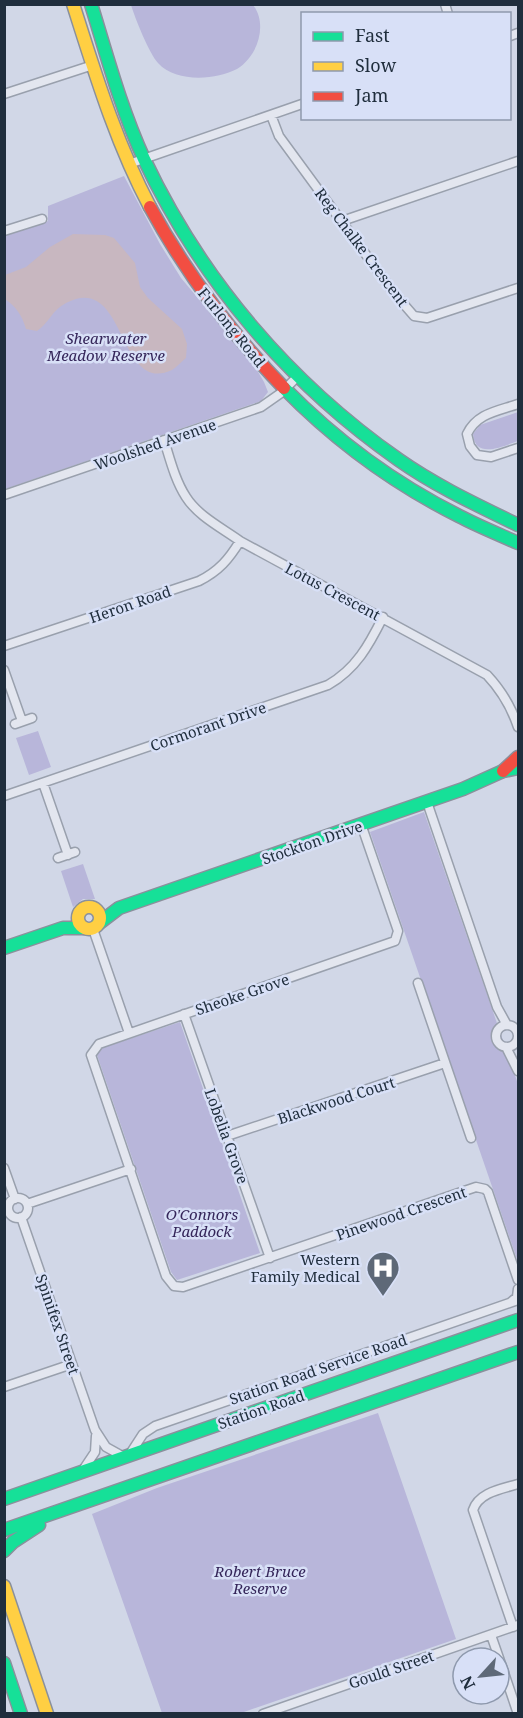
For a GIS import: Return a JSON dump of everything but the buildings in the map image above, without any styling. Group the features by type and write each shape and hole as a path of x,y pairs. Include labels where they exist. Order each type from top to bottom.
{"main road":[{"name":"Furlong Road","path":"73,4 129,164 160,226 214,308 285,389 351,446 414,490 463,518 519,543"},
{"name":"Furlong Road","path":"91,4 127,115 144,158 189,243 238,312 296,378 387,453 446,490 519,525"},
{"name":"Stockton Drive","path":"503,771 518,757"},
{"name":"Stockton Drive","path":"92,927 119,908 427,802 503,771 519,768"},
{"path":"4,948 63,928 92,927 100,918 94,909 86,908 63,928"},
{"name":"Stockton Drive","path":"94,909 119,908"},
{"path":"80,914 79,922 92,927"},
{"name":"Station Road","path":"4,1499 519,1320"},
{"name":"Station Road","path":"4,1530 519,1352"},
{"path":"4,1551 21,1535 63,1509"},
{"path":"4,1586 47,1713"},
{"path":"4,1663 21,1713"}],"street":[{"path":"4,94 93,65"},
{"path":"129,164 301,105"},
{"name":"Reg Chalke Crescent","path":"271,115 279,136 394,293 414,316 428,318 519,288"},
{"path":"342,221 519,161"},
{"path":"4,231 42,219"},
{"name":"Woolshed Avenue","path":"4,495 261,407 296,378"},
{"path":"519,404 479,417 467,434 470,446 477,455 491,457 519,448"},
{"name":"Lotus Crescent","path":"164,440 178,482 187,499 205,517 240,541 487,675 511,705 519,727"},
{"name":"Heron Road","path":"4,646 199,580 219,569 231,556 240,541"},
{"name":"Cormorant Drive","path":"4,796 328,685 339,679 357,662 383,617"},
{"path":"4,670 18,723 32,718"},
{"path":"43,783 71,853 58,858"},
{"path":"427,802 503,1026 515,1037 518,1069"},
{"name":"Sheoke Grove","path":"131,1169 91,1055 99,1044 395,941 398,931 362,824"},
{"path":"92,927 129,1033"},
{"path":"418,983 471,1138"},
{"name":"Lobelia Grove","path":"184,1014 270,1258"},
{"path":"503,1026 496,1033 496,1040 500,1045 515,1037"},
{"name":"Blackwood Court","path":"227,1136 445,1063"},
{"path":"4,1168 15,1199"},
{"path":"27,1204 131,1169"},
{"name":"Pinewood Crescent","path":"131,1169 166,1276 174,1286 183,1287 476,1187 488,1192 518,1281"},
{"path":"15,1199 24,1200 27,1204 27,1214 15,1217 7,1212 9,1205 15,1199"},
{"name":"Spinifex Street","path":"21,1217 95,1430 106,1447 127,1456"},
{"path":"515,1301 519,1289"},
{"name":"Station Road Service Road","path":"127,1456 143,1434 155,1426 515,1301"},
{"path":"4,1387 72,1364"},
{"name":"Spinifex Street","path":"82,1471 95,1452 95,1430"},
{"path":"516,1626 473,1510 482,1497 519,1484"},
{"name":"Gould Street","path":"263,1713 516,1626"},
{"path":"491,1635 495,1646"},
{"path":"511,1693 518,1713"}],"green space":[{"path":"131,5 253,5 260,21 258,39 250,56 237,69 218,76 185,77 166,69 154,58"},
{"name":"Shearwater Meadow Reserve","path":"124,176 181,278 254,365 268,392 261,401 5,489 4,236 48,221 48,206"},
{"path":"518,412 518,441 491,449 479,447 475,442 473,434 480,425"},
{"path":"38,731 51,767 29,775 16,738"},
{"path":"424,812 518,1084 518,1262 370,832"},
{"path":"83,864 95,899 83,899 73,907 61,871"},
{"name":"O'Connors Paddock","path":"180,1022 260,1253 177,1280 171,1272 97,1055 102,1048"},
{"name":"Robert Bruce Reserve","path":"378,1413 456,1639 241,1713 162,1713 92,1514 157,1488"}],"shaded area":[{"path":"73,234 105,235 114,238 135,263 140,287 148,298 182,329 187,344 186,358 174,369 154,373 141,366 130,352 112,317 101,304 86,298 61,306 37,331 26,329 18,312 5,299 5,275 26,267 50,247"}],"traffic: fast":[{"path":"91,4 121,102 144,159 192,246 252,326 321,398 399,460 442,487 518,525"},
{"path":"284,388 323,425 389,475 459,516 518,543"},
{"path":"98,924 119,908 463,789 503,771 518,768"},
{"path":"4,948 63,928 84,928"},
{"path":"4,1499 518,1320"},
{"path":"4,1530 518,1352"},
{"path":"4,1551 13,1542 39,1525"},
{"path":"4,1663 21,1714"}],"traffic: slow":[{"path":"73,4 116,133 150,207"},
{"path":"89,907 99,914 100,918 93,928 89,929 79,922 78,918 85,908 89,907"},
{"path":"4,1586 47,1714"}],"traffic: jam":[{"path":"150,207 179,256 211,302 245,346 284,388"},
{"path":"503,771 518,757"}],"place":[{"name":"Western Family Medical","path":"383,1297"}]}
